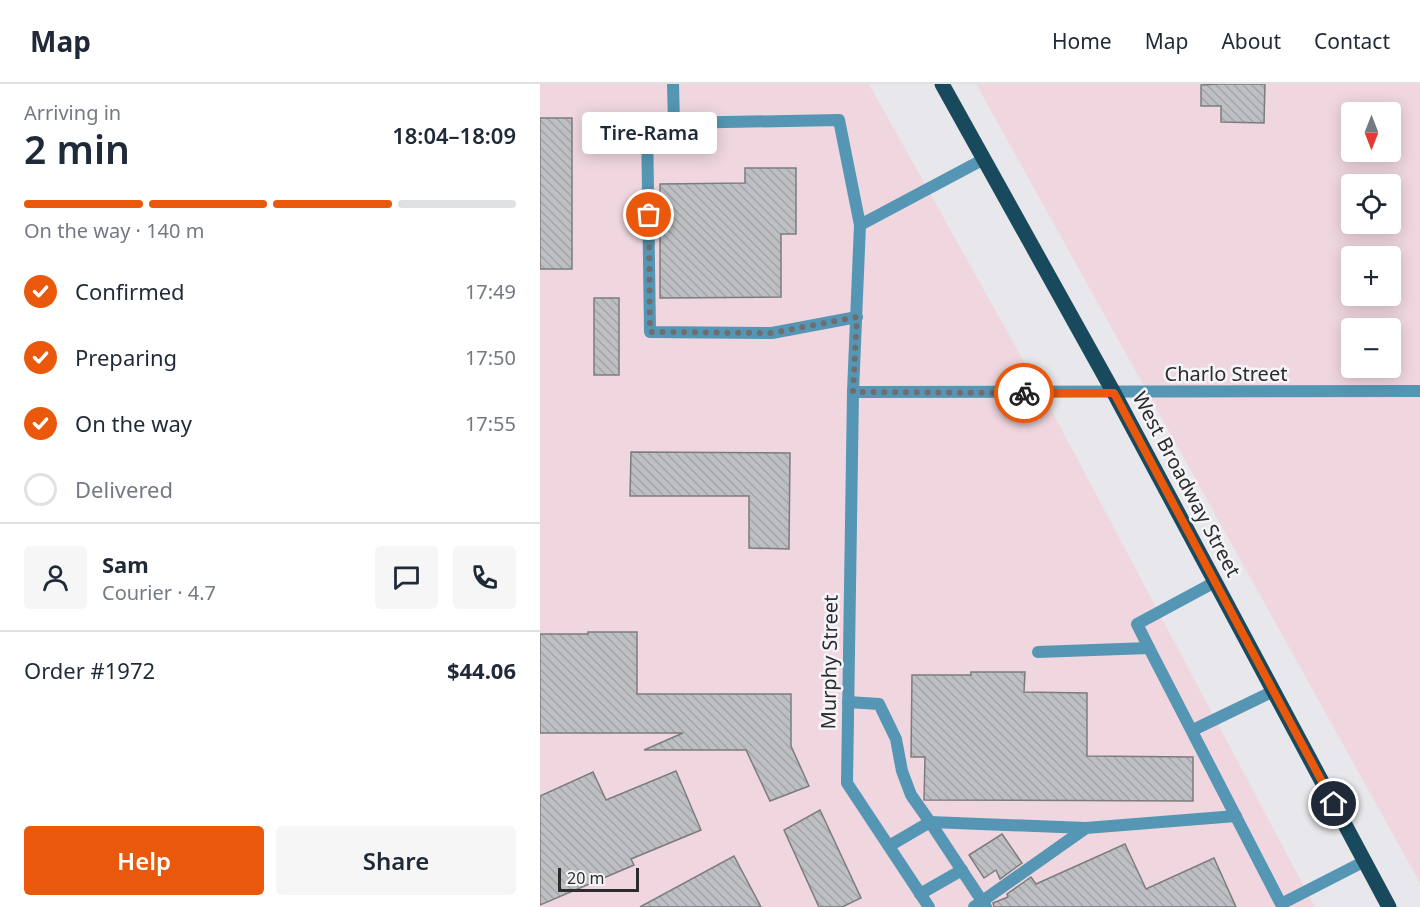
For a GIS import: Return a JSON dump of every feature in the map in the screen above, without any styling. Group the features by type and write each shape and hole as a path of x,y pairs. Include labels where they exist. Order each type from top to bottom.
{"main road":[{"name":"West Broadway Street","path":"942,84 1114,393 1389,907"}],"street":[{"path":"673,84 674,123 647,122 650,332 772,333 857,317"},
{"name":"Murphy Street","path":"674,123 839,120 861,225 853,392 847,783 929,907"},
{"path":"861,225 984,159"},
{"name":"Charlo Street","path":"853,392 1420,391"},
{"path":"1215,582 1137,624 1281,904 1365,861"},
{"path":"1038,652 1149,648"},
{"path":"1192,730 1274,690"},
{"path":"848,702 879,704 896,739 902,771 911,795 962,870 981,905 1086,828"},
{"path":"889,846 930,822 1086,828 1236,816"},
{"path":"920,894 962,870"}],"shaded area":[{"path":"540,84 869,84 1060,426 1315,907 540,907"},
{"path":"976,84 1420,84 1420,883"}],"building":[{"path":"1265,84 1264,123 1221,122 1221,106 1201,106 1201,85"},
{"path":"540,118 572,118 572,269 540,269"},
{"path":"745,168 796,168 796,234 781,234 781,297 660,298 660,184 745,183"},
{"path":"594,298 619,298 619,375 594,375"},
{"path":"631,452 790,453 789,549 749,548 749,496 630,496"},
{"path":"588,632 637,632 637,694 791,694 791,746 809,786 770,801 746,750 644,750 683,733 540,733 540,634 588,634"},
{"path":"971,672 1025,672 1024,692 1087,693 1087,756 1193,757 1193,801 924,800 925,757 911,757 912,675 971,675"},
{"path":"676,771 701,830 631,859 634,865 540,905 540,796 593,772 606,800"},
{"path":"820,810 861,898 842,907 819,907 784,830"},
{"path":"1002,834 1022,863 1000,879 996,870 984,878 969,855"},
{"path":"1125,844 1146,889 1214,858 1236,907 994,907 993,903 1008,897 1007,894 1031,877 1036,884"},
{"path":"734,856 761,907 640,907"}],"way so far":[{"path":"649,215 650,332 772,333 857,317 853,392 1024,393"}],"place":[{"name":"Tire-Rama","path":"649,215"}],"route":[{"path":"1024,393 1114,393 1334,804"}]}
